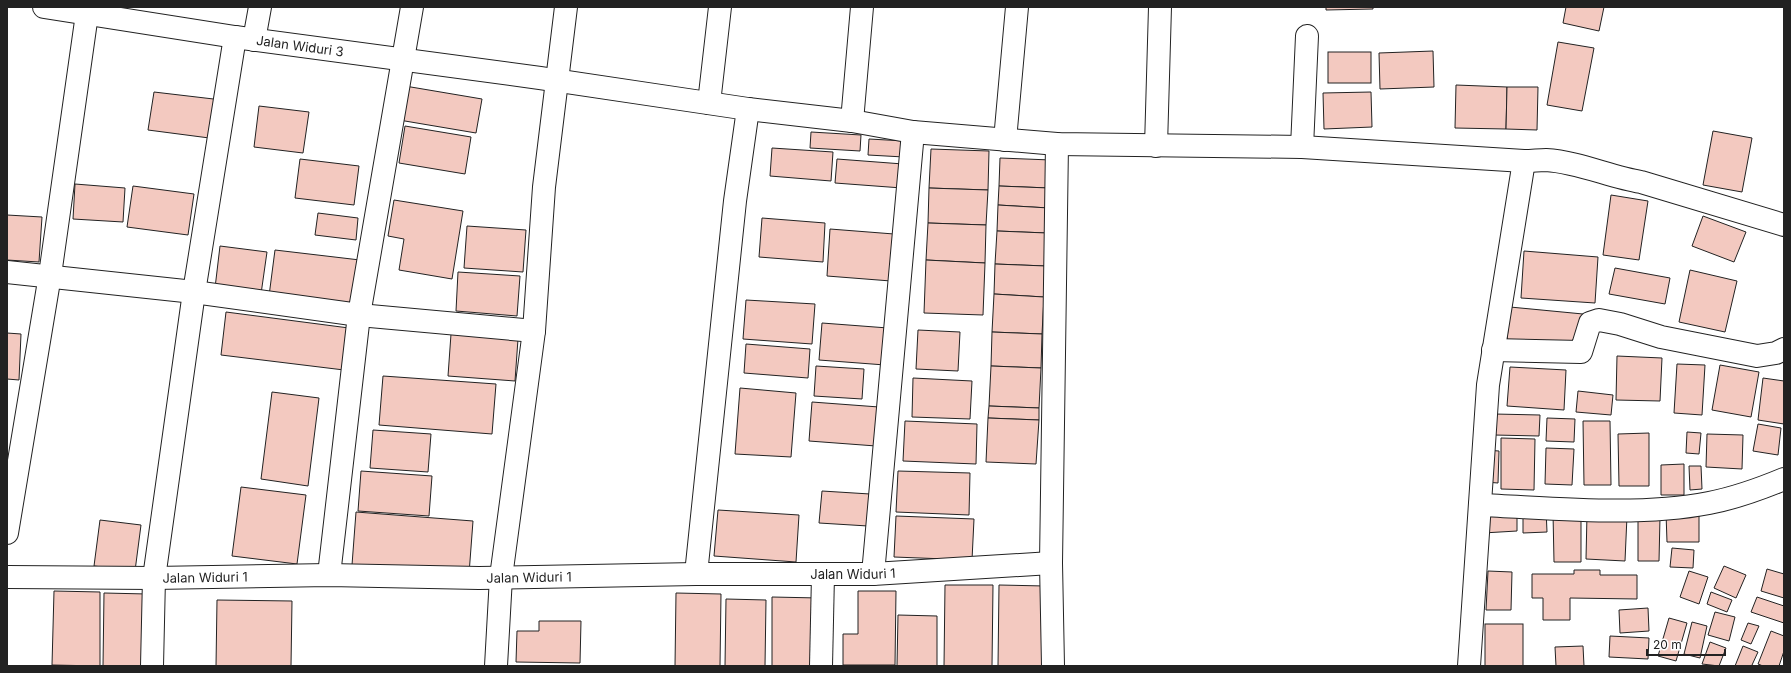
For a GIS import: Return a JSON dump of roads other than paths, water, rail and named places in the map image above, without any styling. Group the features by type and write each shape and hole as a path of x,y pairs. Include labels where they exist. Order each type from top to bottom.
{"street":[{"name":"Jalan Widuri 3","path":"44,7 87,14 113,12 245,39 404,59 748,109 852,121 913,132 1057,144 1302,147 1524,161 1546,160 1575,165 1623,179 1642,182 1784,224"},
{"path":"152,666 154,578 194,292 245,39 260,7"},
{"path":"329,575 359,315 379,191 404,59 412,7"},
{"path":"496,666 501,577 534,331 544,187 566,7"},
{"path":"709,103 720,7"},
{"path":"852,121 862,7"},
{"path":"1005,140 1017,7"},
{"path":"1156,146 1160,7"},
{"path":"7,534 50,276 87,14"},
{"path":"1302,147 1307,36"},
{"path":"696,574 735,201 748,109"},
{"path":"873,574 913,132"},
{"path":"1053,666 1051,563 1057,144"},
{"path":"1469,666 1488,385 1524,161"},
{"path":"7,272 194,292 359,315 534,331"},
{"path":"1493,350 1581,352 1590,323 1599,320 1620,324 1661,337 1757,356 1784,350"},
{"path":"1480,505 1646,510 1708,503 1754,492 1784,479"},
{"name":"Jalan Widuri 1","path":"7,577 154,578 329,575 479,578 696,574 823,575 873,574 1051,563"},
{"path":"821,666 823,575"}]}
